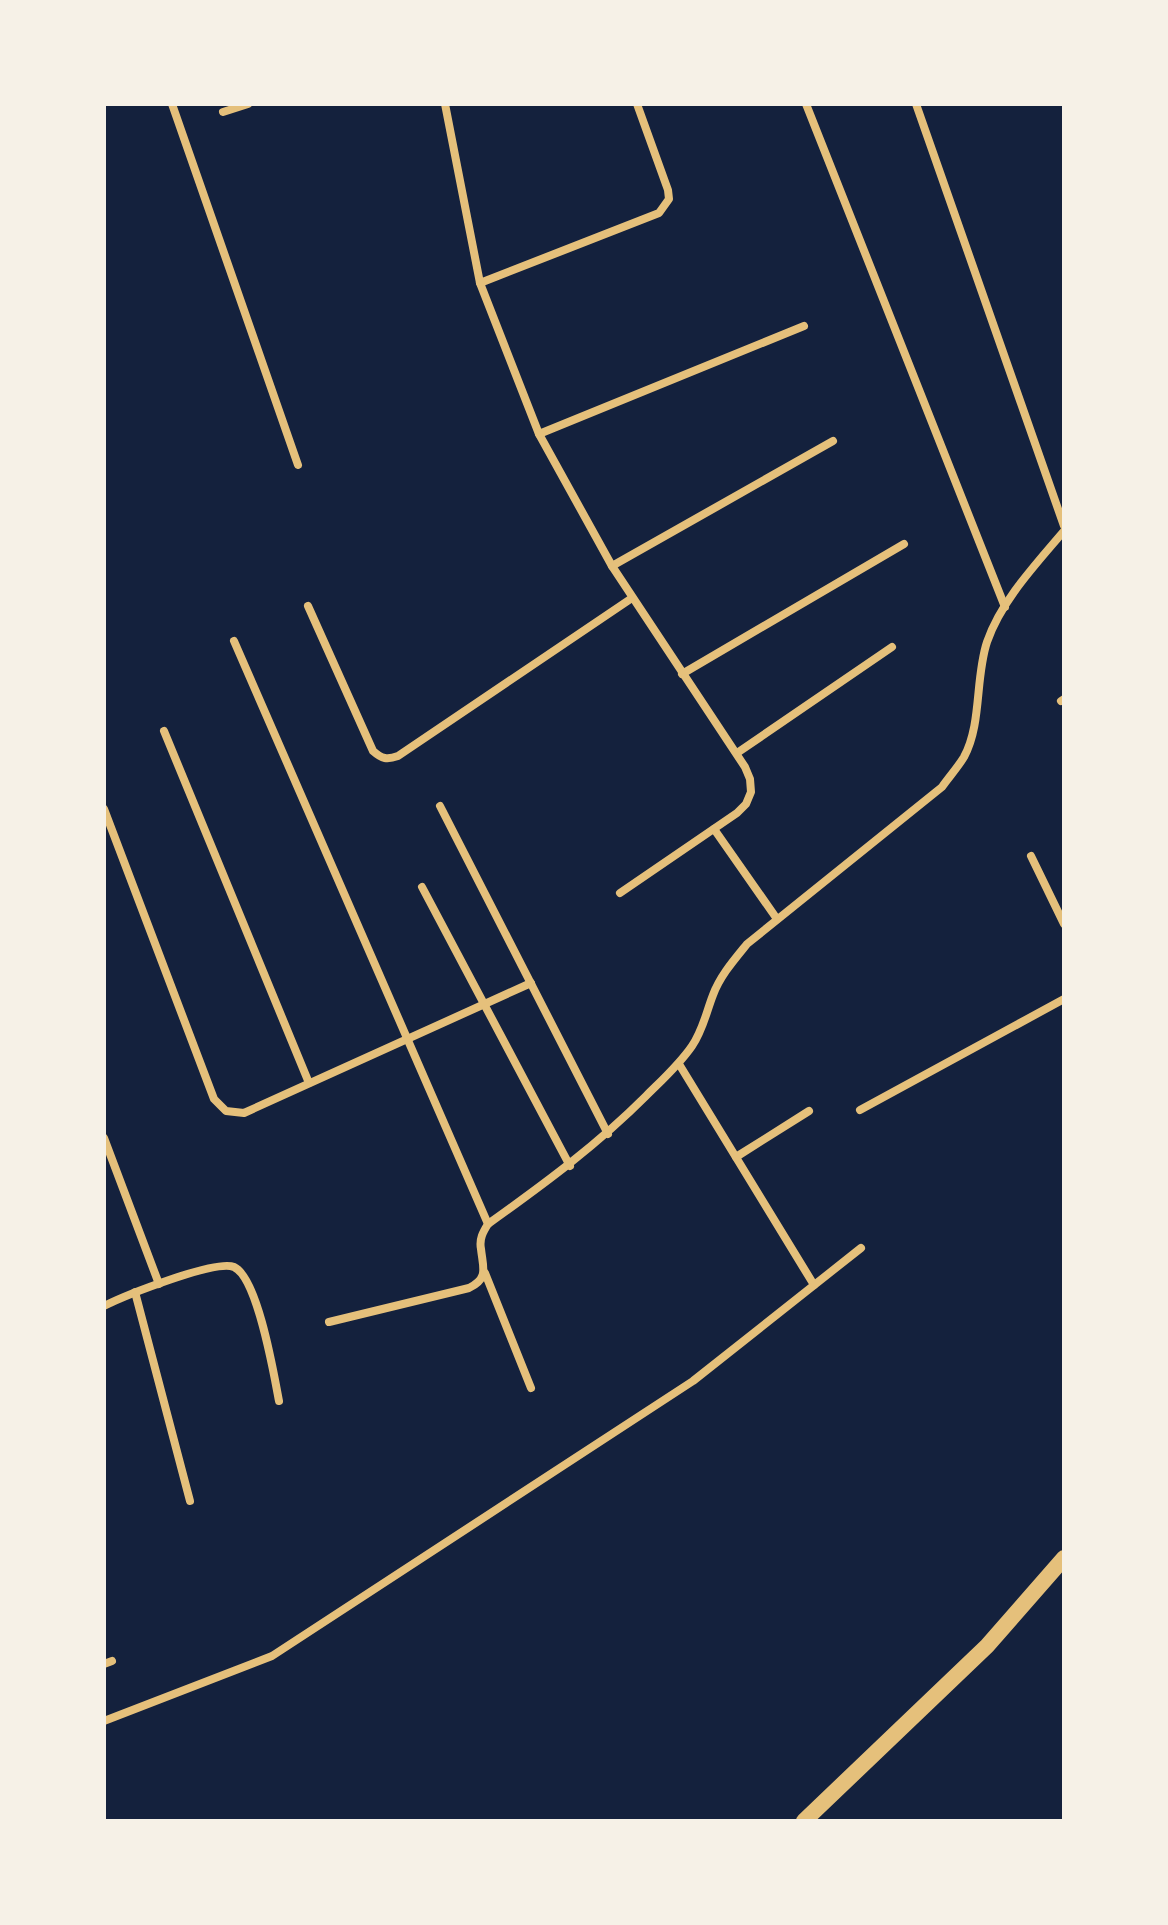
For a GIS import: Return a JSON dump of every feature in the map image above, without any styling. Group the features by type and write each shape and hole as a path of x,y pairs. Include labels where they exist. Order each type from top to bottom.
{"main road":[{"path":"804,1821 987,1646 1064,1558"}],"street":[{"path":"172,104 298,465"},
{"path":"223,112 248,104"},
{"path":"446,104 480,283 539,434 612,566 737,753 750,779 751,792 746,804 620,893"},
{"path":"480,283 659,213 665,207 669,199 668,190 637,104"},
{"path":"806,104 1005,607"},
{"path":"531,1388 485,1273 481,1236 488,1224 570,1166 608,1134 679,1064 700,1031 713,994 728,967 747,944 942,787 965,755 975,718 978,678 987,640 1005,607 1064,529 916,104"},
{"path":"539,434 804,326"},
{"path":"612,566 833,441"},
{"path":"682,674 904,544"},
{"path":"308,606 373,751 389,759 398,756 632,598"},
{"path":"234,641 488,1224"},
{"path":"737,753 892,647"},
{"path":"164,731 309,1083"},
{"path":"440,806 608,1134"},
{"path":"104,809 219,1106 226,1111 244,1113 531,983"},
{"path":"714,829 777,919"},
{"path":"1031,856 1064,924"},
{"path":"422,887 570,1166"},
{"path":"860,1110 1064,999"},
{"path":"679,1064 814,1285"},
{"path":"736,1157 809,1111"},
{"path":"104,1138 159,1284"},
{"path":"104,1721 272,1656 693,1381 861,1248"},
{"path":"104,1306 135,1292 219,1265 234,1267 246,1278 264,1328 279,1401"},
{"path":"329,1322 469,1288 479,1283 485,1273"},
{"path":"135,1292 190,1501"}]}
